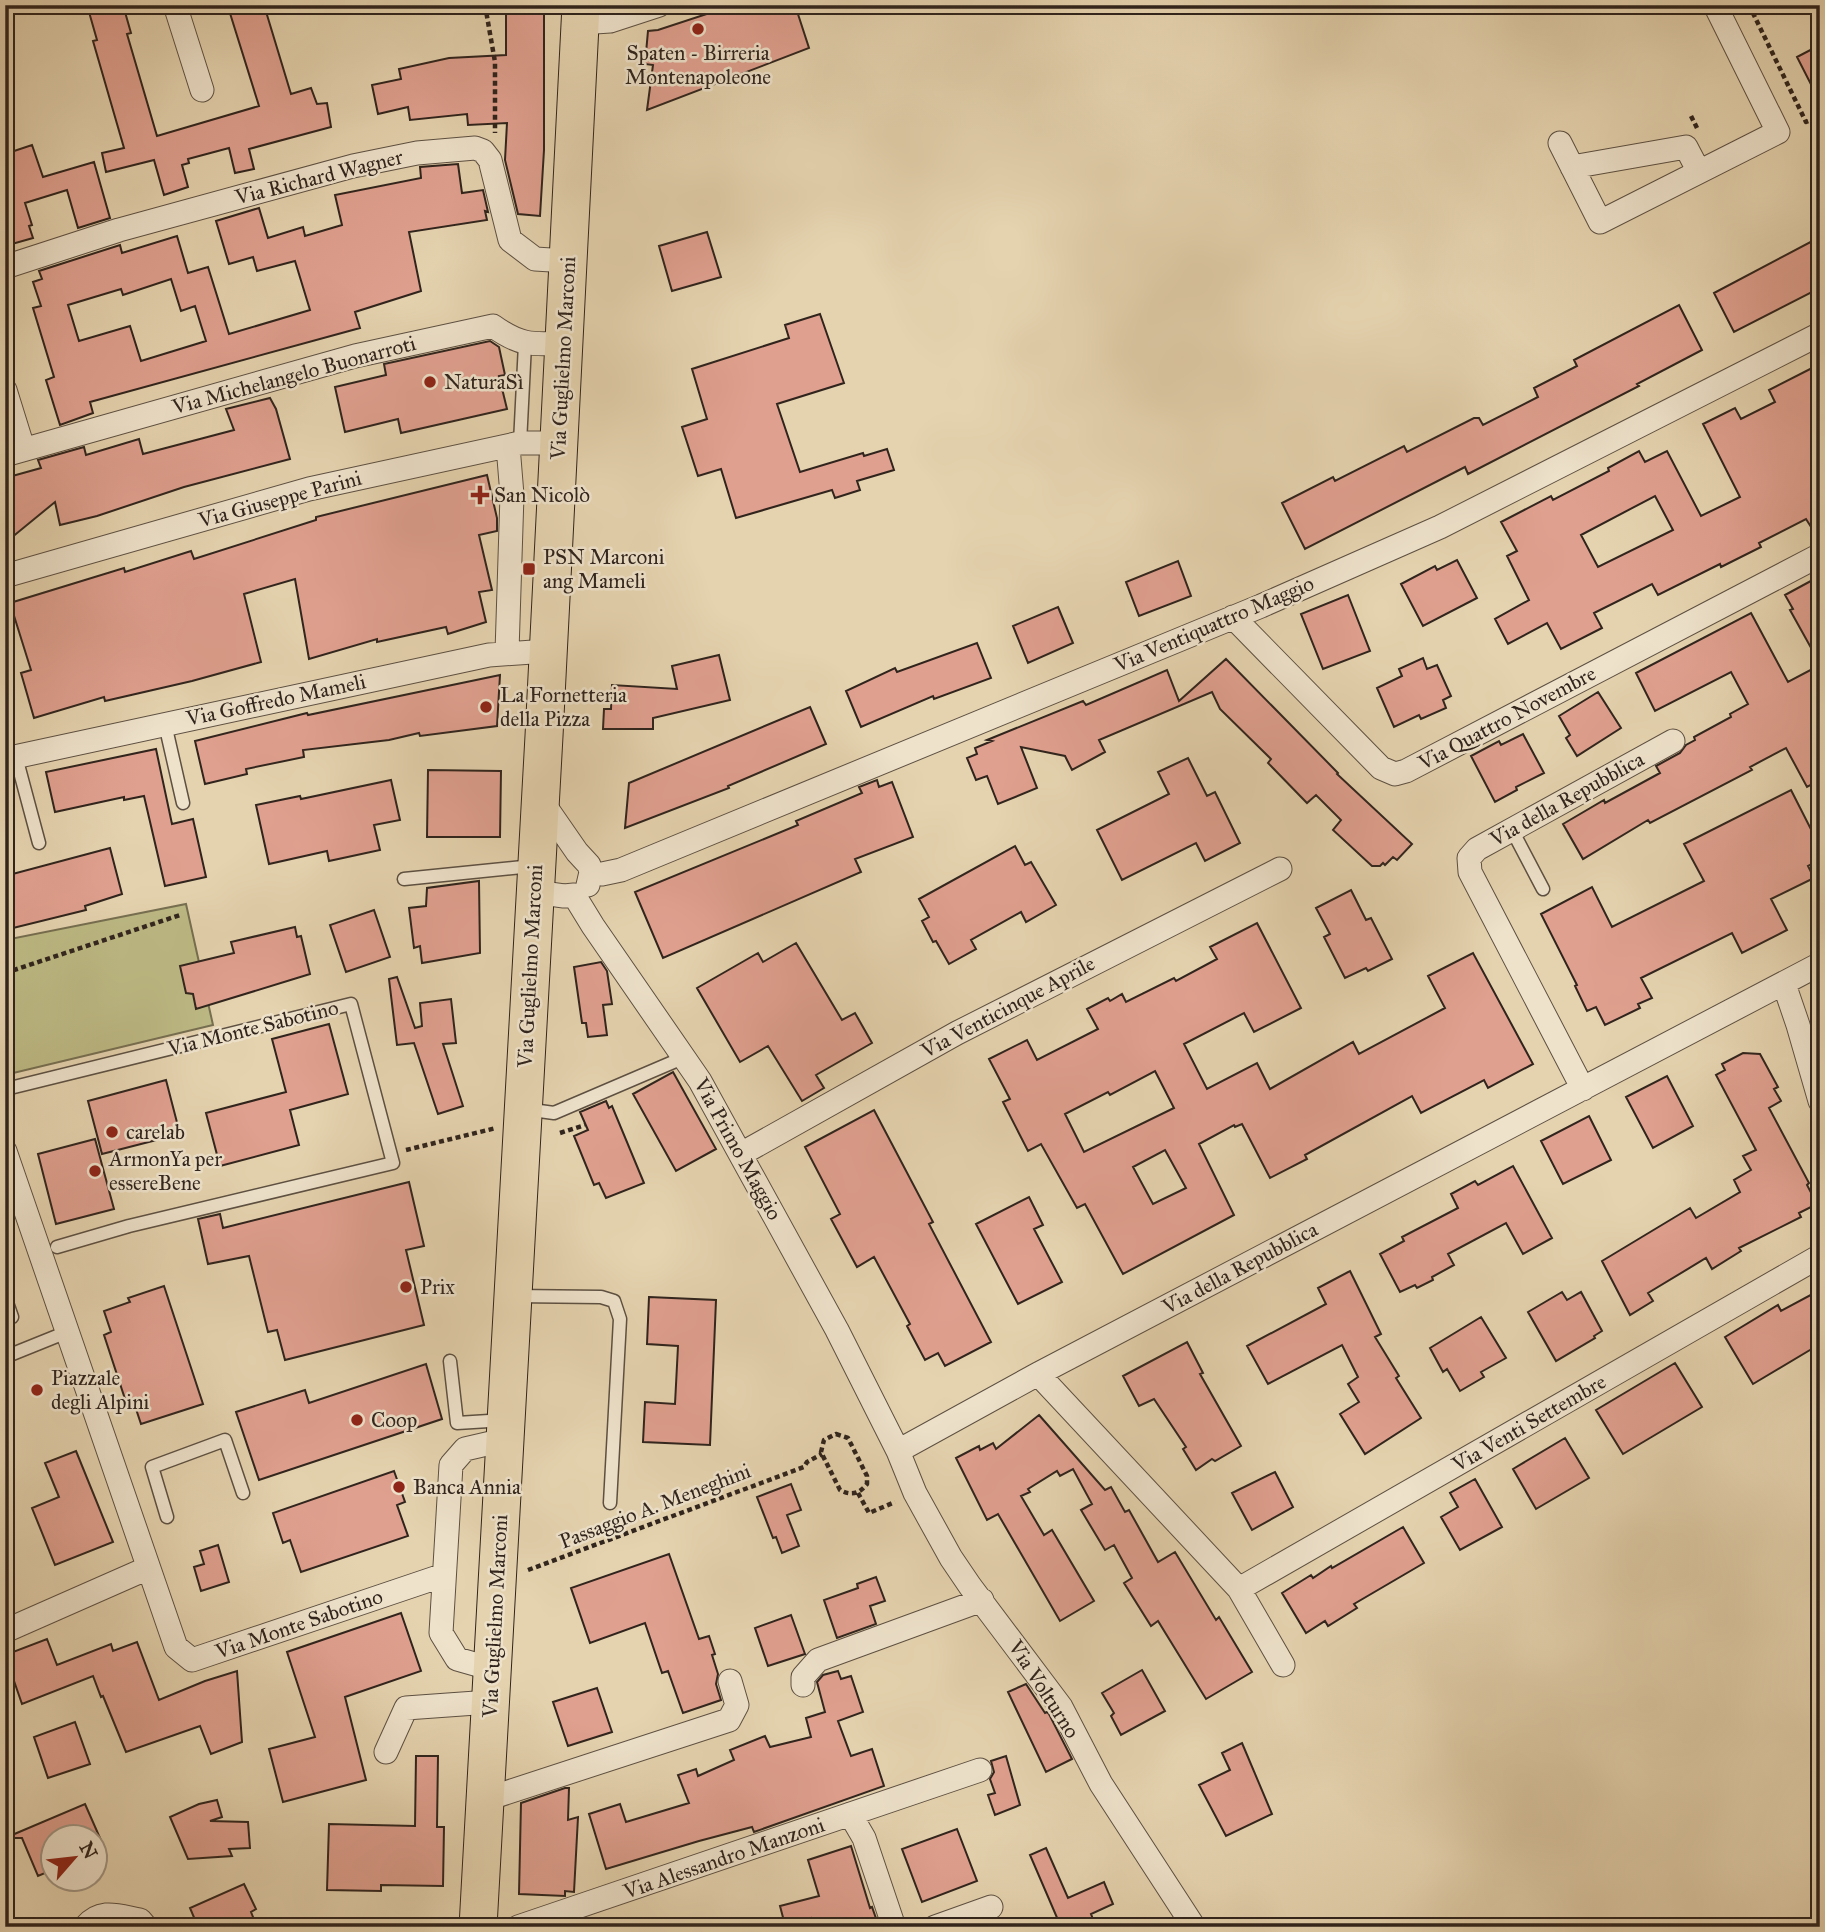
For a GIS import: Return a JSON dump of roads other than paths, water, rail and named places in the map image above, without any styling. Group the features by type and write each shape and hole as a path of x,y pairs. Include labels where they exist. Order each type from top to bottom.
{"main road":[{"name":"Via Guglielmo Marconi","path":"478,1927 580,14"}],"street":[{"path":"175,5 202,90"},
{"path":"580,14 610,22 659,5"},
{"path":"1560,144 1600,222 1778,132 1715,5"},
{"path":"1572,167 1686,147 1699,172"},
{"name":"Via Richard Wagner","path":"5,267 119,230 353,166 417,153 475,148 483,151 490,160 510,240 535,259 568,261"},
{"name":"Via Michelangelo Buonarroti","path":"5,390 14,452 355,356 492,327 525,344 563,343"},
{"name":"Via Ventiquattro Maggio","path":"591,872 602,874 621,870 1233,617 1440,527 1820,334"},
{"name":"Via Giuseppe Parini","path":"5,576 309,489 514,445 559,443"},
{"path":"506,652 514,445"},
{"name":"Via Quattro Novembre","path":"1233,617 1381,768 1395,774 1406,771 1820,555"},
{"name":"Via Goffredo Mameli","path":"11,758 506,652 547,651"},
{"name":"Via della Repubblica","path":"1583,1089 1471,872 1469,858 1477,849 1672,741"},
{"path":"540,799 589,865 591,872 590,883 574,895 564,896 535,879 554,857 577,852"},
{"name":"Via Venticinque Aprile","path":"741,1154 957,1034 1280,869"},
{"name":"Via Primo Maggio","path":"574,895 685,1057 837,1330 898,1451"},
{"name":"Via della Repubblica","path":"898,1451 1038,1374 1820,964"},
{"path":"1784,984 1820,1101"},
{"name":"Via Monte Sabotino","path":"5,1151 11,1186 48,1250 67,1332 176,1647 192,1660 444,1575"},
{"name":"Via Venti Settembre","path":"1239,1589 1820,1256"},
{"path":"1038,1374 1239,1589 1283,1665"},
{"path":"491,1686 457,1659 441,1633 451,1465 465,1449 504,1430"},
{"name":"Via Volturno","path":"898,1451 915,1493 951,1558 1061,1707 1101,1784 1194,1927"},
{"path":"5,1631 148,1568"},
{"path":"803,1685 803,1677 818,1660 982,1600"},
{"path":"486,1799 729,1720 737,1705 730,1681"},
{"path":"386,1752 406,1708 491,1686"},
{"name":"Via Alessandro Manzoni","path":"517,1927 980,1770"},
{"name":"Via Alessandro Manzoni","path":"850,1814 864,1838 894,1927"},
{"path":"935,1927 991,1907"},
{"path":"85,1927 94,1917 108,1914 140,1920 146,1927"}],"lane":[{"path":"514,445 525,344"},
{"path":"165,724 183,803"},
{"path":"11,758 38,843"},
{"path":"1511,830 1543,889"},
{"path":"404,879 535,879"},
{"name":"Via Monte Sabotino","path":"5,1093 10,1088 351,1004 393,1163 129,1226 48,1250"},
{"path":"522,1118 554,1113 685,1057"},
{"path":"512,1296 601,1297 614,1301 617,1307 620,1319 610,1503"},
{"path":"5,1297 12,1317"},
{"path":"5,1357 67,1332"},
{"path":"450,1361 457,1423 504,1430"},
{"path":"167,1517 152,1467 225,1440 243,1493"}],"place":[{"name":"Spaten - Birreria Montenapoleone","path":"698,29"},
{"name":"NaturaSì","path":"430,382"},
{"name":"San Nicolò","path":"480,495"},
{"name":"PSN Marconi ang Mameli","path":"529,569"},
{"name":"La Fornetteria della Pizza","path":"486,707"},
{"name":"carelab","path":"112,1132"},
{"name":"ArmonYa per essereBene","path":"95,1171"},
{"name":"Prix","path":"406,1287"},
{"name":"Piazzale degli Alpini","path":"37,1390"},
{"name":"Coop","path":"357,1420"},
{"name":"Banca Annia","path":"399,1487"}]}
